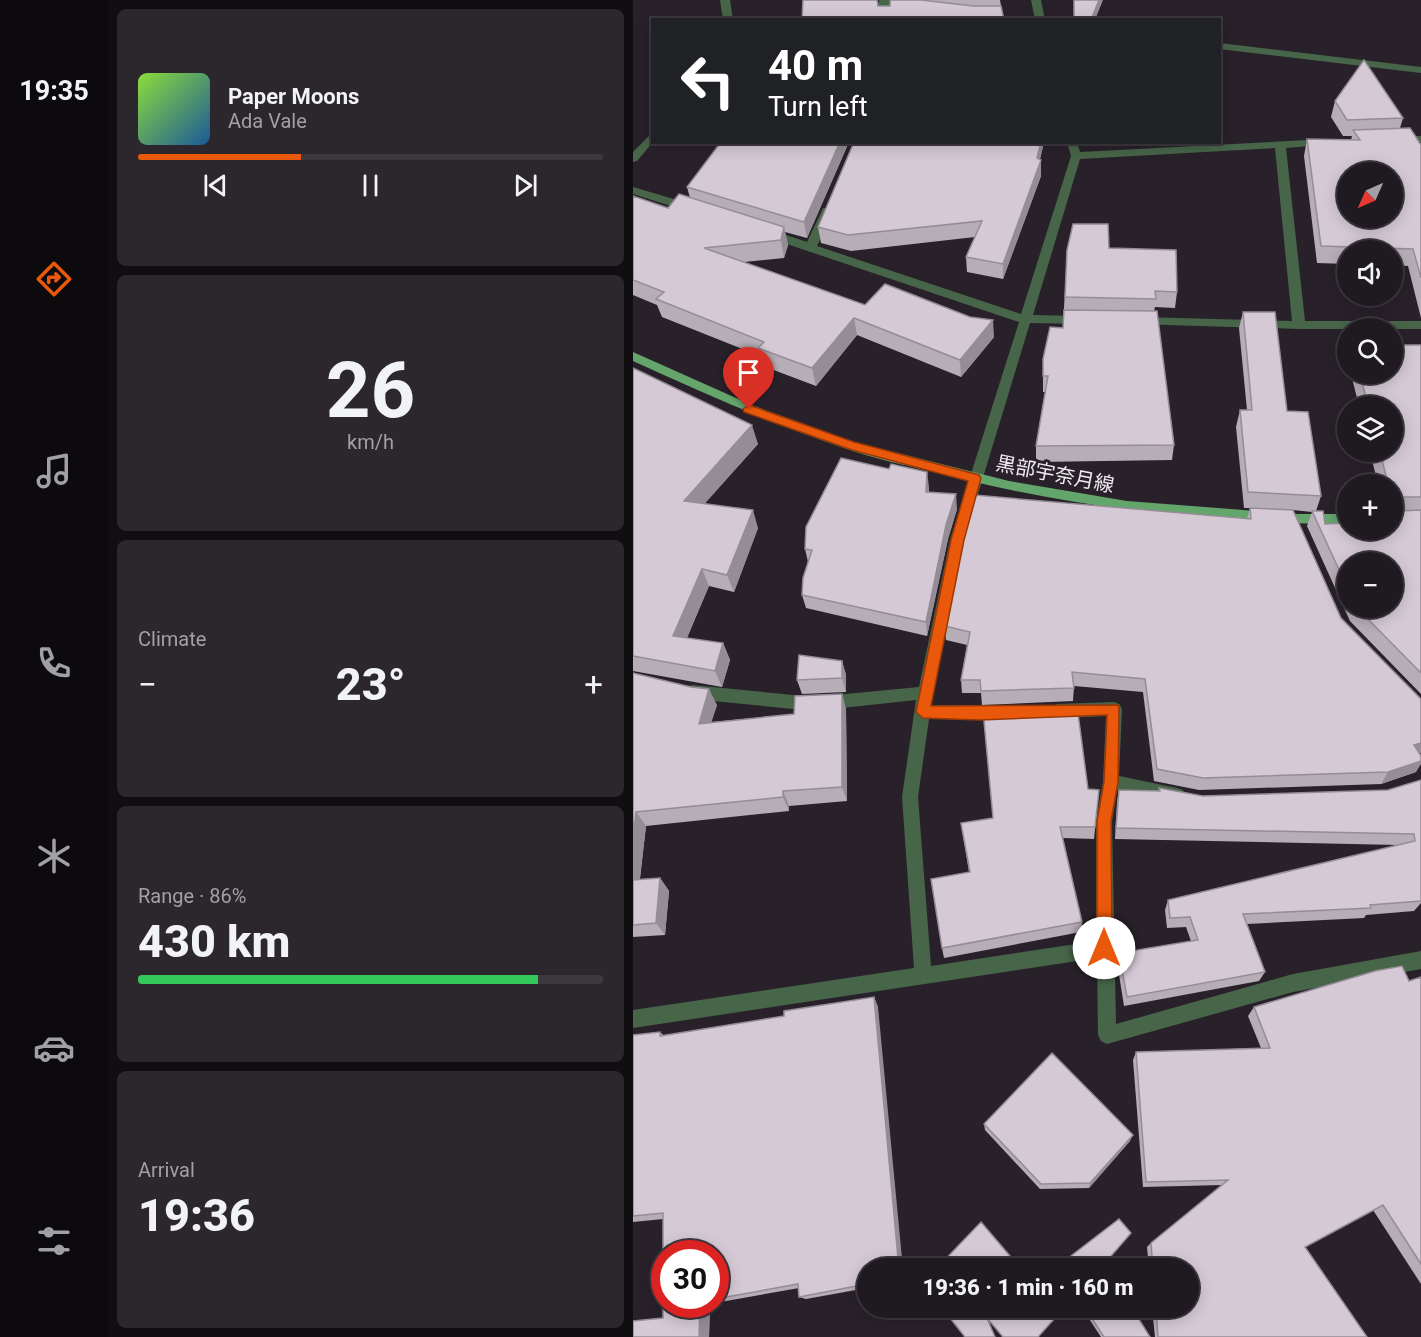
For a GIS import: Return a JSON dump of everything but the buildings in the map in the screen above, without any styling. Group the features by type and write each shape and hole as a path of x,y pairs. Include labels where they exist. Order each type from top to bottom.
{"main road":[{"name":"黒部宇奈月線","path":"633,356 759,413 852,446 975,478 1049,495 1127,507 1297,524 1337,520"}],"street":[{"path":"725,0 728,18"},
{"path":"837,0 885,3 920,10"},
{"path":"1036,0 1040,18"},
{"path":"1221,46 1421,70"},
{"path":"633,159 651,137"},
{"path":"1386,140 1421,139"},
{"path":"1076,156 1339,141"},
{"path":"1280,143 1299,325"},
{"path":"924,977 910,797 925,693 957,540 1076,156 1073,144"},
{"path":"633,190 704,213"},
{"path":"811,246 830,205"},
{"path":"757,229 1024,319 1096,320"},
{"path":"1132,321 1421,325"},
{"path":"677,689 699,694 814,704 925,693"},
{"path":"923,712 1114,709 1111,782 1104,821 1107,1035 1293,983 1421,960"},
{"path":"1111,782 1188,797"},
{"path":"633,1019 924,977 1104,948"}],"route":[{"path":"749,409 852,446 975,478 957,540 923,712 980,714 1114,709 1111,782 1104,821 1104,948"}]}
